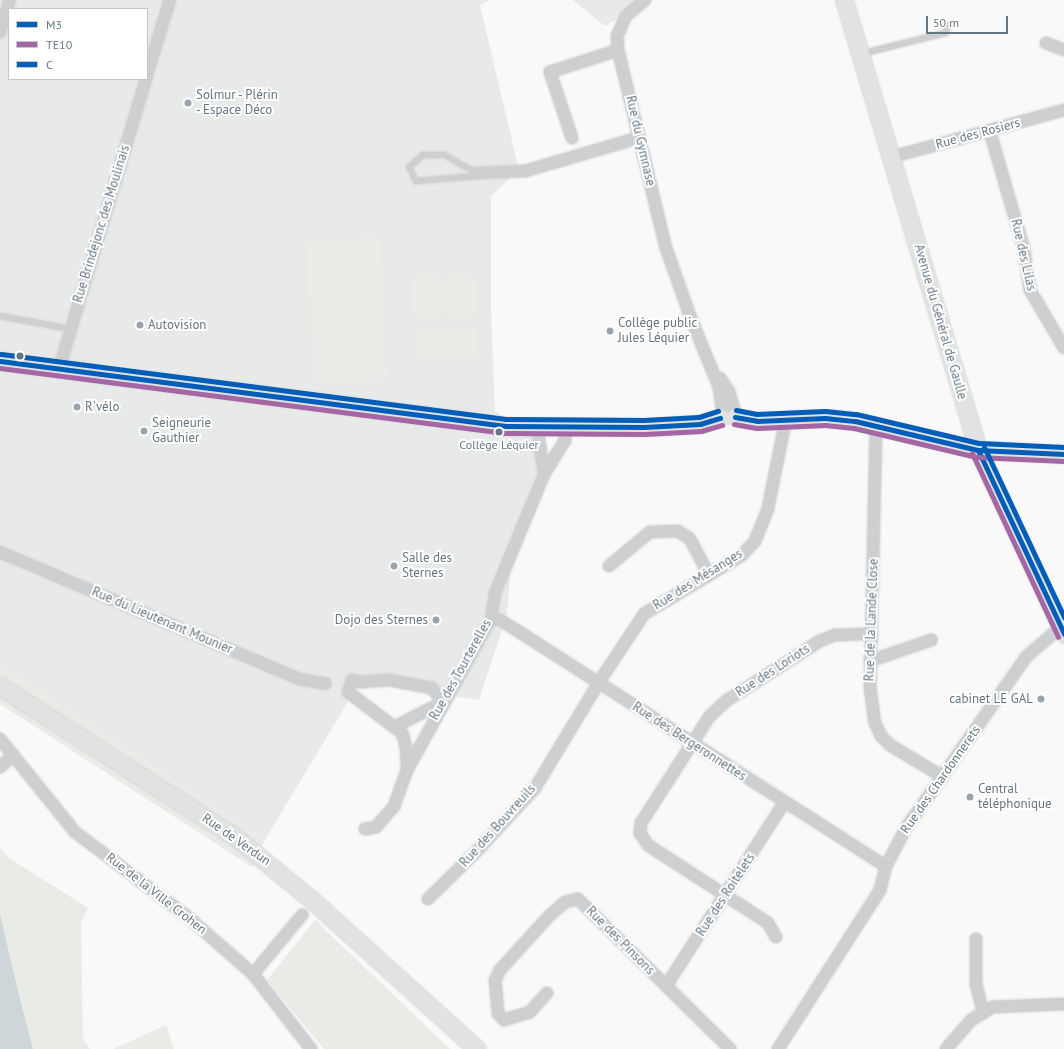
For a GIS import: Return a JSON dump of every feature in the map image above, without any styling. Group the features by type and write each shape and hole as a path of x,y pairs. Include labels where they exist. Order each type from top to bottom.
{"street":[{"path":"0,32 10,0"},
{"path":"148,72 170,0"},
{"name":"Rue du Gymnase","path":"644,0 626,16 618,36 618,50 638,138 666,245 721,379 729,392 728,413"},
{"name":"Avenue du Général de Gaulle","path":"844,0 978,450 1063,630"},
{"path":"1046,43 1064,50"},
{"path":"572,138 550,72 618,50"},
{"name":"Rue Brindejonc des Moulinais","path":"59,368 146,80"},
{"name":"Rue des Rosiers","path":"892,157 990,132 1064,110"},
{"name":"Rue des Lilas","path":"990,132 1024,249 1030,290 1064,348"},
{"path":"482,173 525,171 638,138"},
{"path":"0,361 506,426 566,428 700,424 728,413 757,421 786,419 855,421 978,450 1064,454"},
{"name":"Rue des Mésanges","path":"598,685 644,614 741,556 755,541 762,529 776,477 786,419"},
{"path":"537,427 544,474"},
{"name":"Rue de la Lande Close","path":"876,427 872,634 870,661 872,705 875,723 881,736 890,745 943,777"},
{"name":"Rue des Tourterelles","path":"365,829 376,827 394,806 407,770 443,702 491,618 495,593 544,474 564,441 566,428"},
{"path":"609,566 650,532 678,531 690,539 709,575"},
{"name":"Rue du Lieutenant Mounier","path":"0,552 299,678 326,684"},
{"name":"Rue des Bergeronnettes","path":"491,618 500,620 521,633 598,685 886,866"},
{"name":"Rue des Chardonnerets","path":"778,1049 880,890 886,866 906,828 1026,657 1063,630"},
{"name":"Rue des Loriots","path":"776,937 768,924 648,845 640,833 641,823 709,717 726,701 820,641 835,635 872,634"},
{"path":"870,661 931,640"},
{"path":"394,727 443,702 432,688 388,680 360,682 352,680 348,692 394,727 402,733 406,747 407,770"},
{"name":"Rue des Bouvreuils","path":"428,899 476,853 535,788 598,685"},
{"name":"Rue de Verdun","path":"0,686 241,842 312,900 448,1026 470,1049"},
{"name":"Rue de la Ville Crohen","path":"0,739 75,832 189,918 253,974 310,1049"},
{"path":"0,767 13,755"},
{"name":"Rue des Roitelets","path":"666,986 726,896 784,803"},
{"name":"Rue des Pinsons","path":"547,993 530,1012 504,1020 497,1007 494,981 500,970 550,916 565,902 578,899 730,1049"},
{"path":"253,974 302,915"},
{"path":"976,939 976,984 983,1013"},
{"path":"946,1049 971,1020 993,1007 1013,1004 1064,1004"},
{"name":"Rue de Verdun","path":"448,1026 477,1049"}],"lane":[{"path":"861,54 945,33 949,25"},
{"path":"423,154 445,155 482,173 468,178 416,181 409,167 423,154"},
{"path":"0,316 70,329"}],"shaded area":[{"path":"0,0 490,0 480,5 519,170 491,196 491,309 495,411 547,446 514,535 507,615 479,700 360,682 265,840 0,665"},
{"path":"573,0 650,0 605,26"},
{"path":"381,235 389,380 313,384 305,239"},
{"path":"473,273 473,279 477,279 478,313 474,313 475,320 450,321 449,314 441,314 441,321 417,321 416,315 412,315 411,282 415,281 415,274 440,274 440,281 448,280 448,274"},
{"path":"477,324 478,358 415,360 414,326"},
{"path":"0,665 265,840 252,867 0,704"},
{"path":"0,848 9,858 88,908 81,923 83,1038 90,1049 33,1049 0,914"},
{"path":"0,914 19,994 33,1049 0,1049"},
{"path":"315,920 450,1049 324,1049 267,980"},
{"path":"166,1025 174,1049 113,1049"}],"transit line":[{"name":"C","path":"1,354 506,419 644,420 699,417 718,411"},
{"name":"M3","path":"0,361 506,426 644,427 700,424 720,418"},
{"name":"TE10","path":"0,368 505,433 644,434 701,431 722,425"},
{"name":"C","path":"736,410 757,414 825,411 856,414 979,443 1064,447"},
{"name":"M3","path":"735,417 757,421 825,418 855,421 978,450 1064,454"},
{"name":"TE10","path":"734,424 757,428 825,425 854,428 977,457 1064,461"},
{"name":"C","path":"984,447 1064,617"},
{"name":"M3","path":"978,450 1064,634"},
{"name":"TE10","path":"972,453 1058,637"}],"place":[{"name":"Solmur - Plérin - Espace Déco","path":"188,103"},
{"name":"Autovision","path":"140,325"},
{"name":"Collège public Jules Léquier","path":"610,331"},
{"name":"R'vélo","path":"77,407"},
{"name":"Seigneurie Gauthier","path":"144,431"},
{"name":"Collège Léquier","path":"499,432"},
{"name":"Salle des Sternes","path":"394,566"},
{"name":"Dojo des Sternes","path":"436,620"},
{"name":"cabinet LE GAL","path":"1041,699"},
{"name":"Central téléphonique","path":"970,797"}]}
